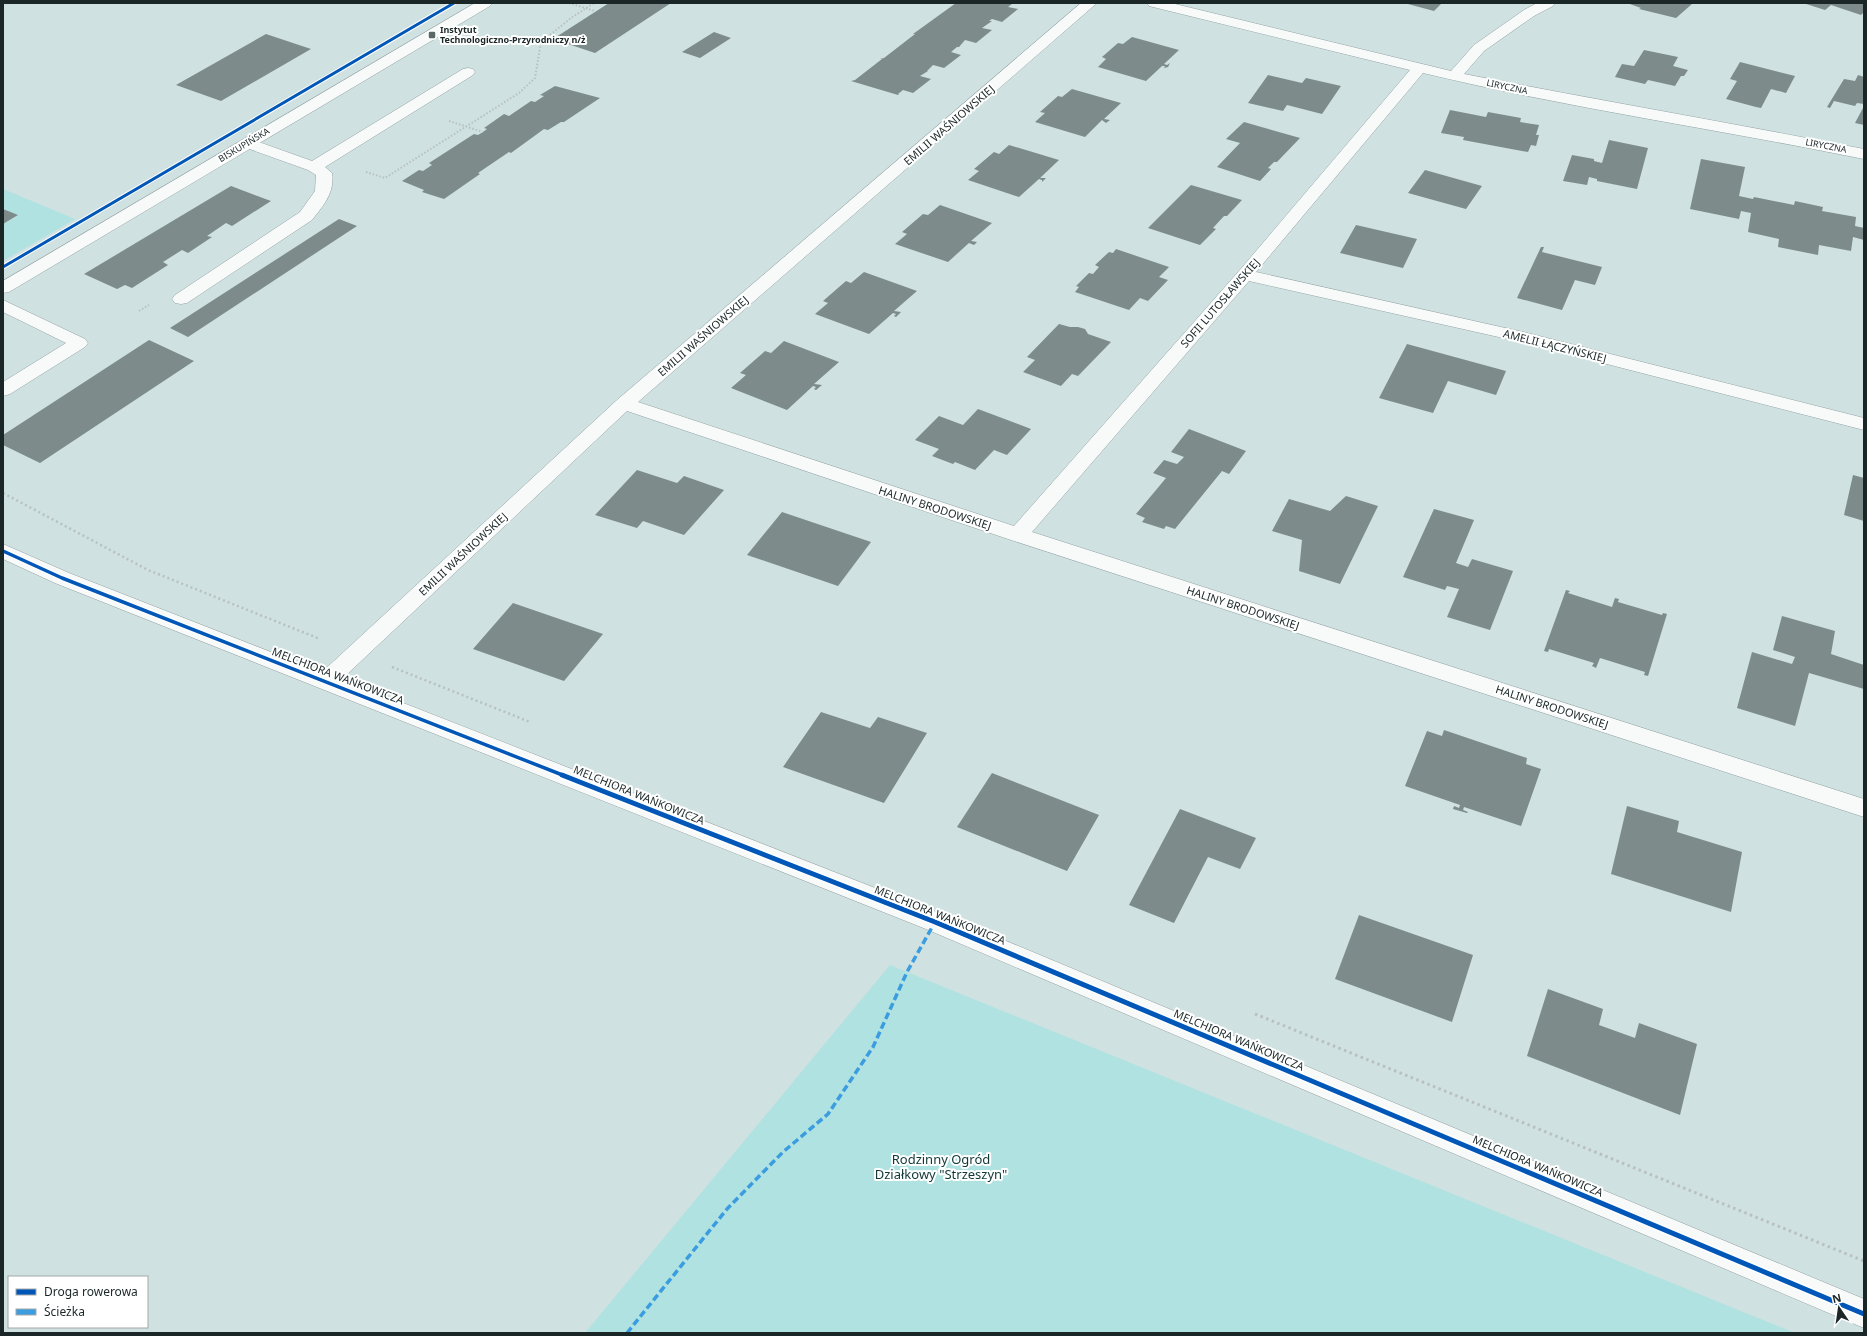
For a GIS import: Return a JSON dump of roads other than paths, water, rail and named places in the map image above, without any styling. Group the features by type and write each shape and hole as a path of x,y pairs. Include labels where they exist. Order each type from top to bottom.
{"street":[{"name":"BISKUPIŃSKA","path":"3,288 485,3"},
{"name":"EMILII WAŚNIOWSKIEJ","path":"326,680 624,404 1090,3"},
{"name":"LIRYCZNA","path":"1154,3 1454,76 1602,106 1759,133 1864,154"},
{"path":"1454,76 1479,48 1548,3"},
{"name":"SOFII LUTOSŁAWSKIEJ","path":"1018,535 1245,275 1419,68"},
{"path":"314,168 468,72"},
{"path":"181,299 306,216 320,199 326,180 324,173 247,143"},
{"name":"AMELII ŁĄCZYŃSKIEJ","path":"1245,275 1523,337 1864,424"},
{"path":"3,305 79,343 3,390"},
{"name":"HALINY BRODOWSKIEJ","path":"624,404 1018,535 1864,808"},
{"name":"MELCHIORA WAŃKOWICZA","path":"3,551 62,578 326,680 935,922 1864,1314"}],"place":[{"name":"Instytut Technologiczno-Przyrodniczy n/ż","path":"432,35"}],"park label":[{"name":"Rodzinny Ogród Działkowy \"Strzeszyn\"","path":"941,1166"}]}
